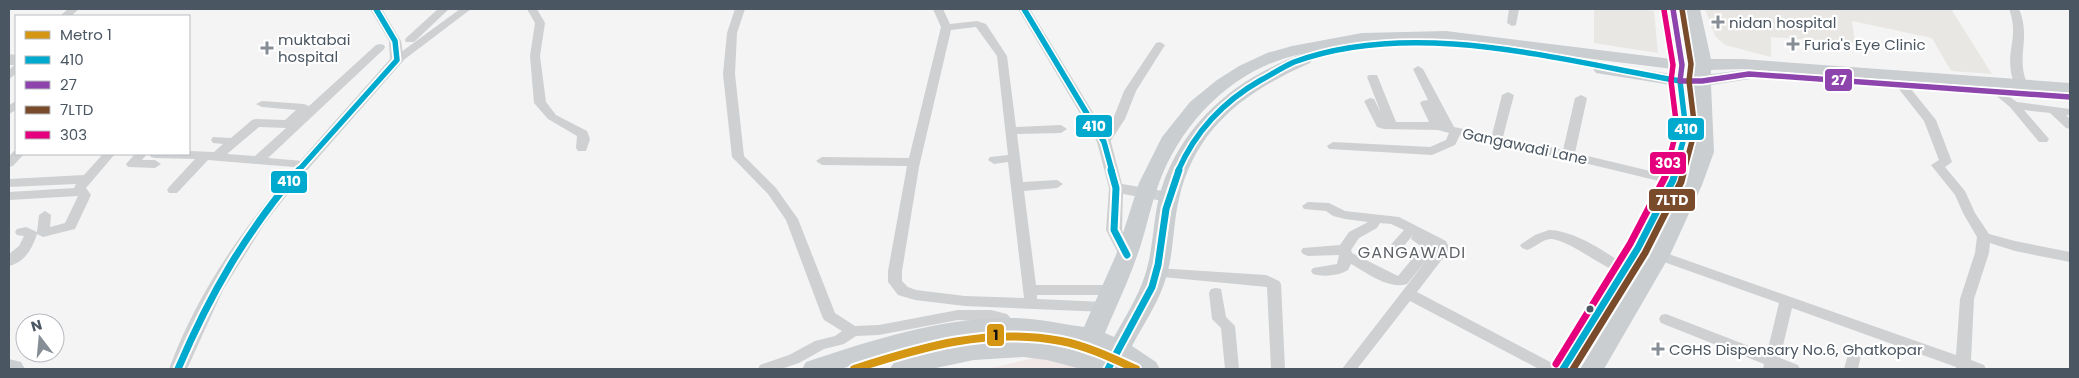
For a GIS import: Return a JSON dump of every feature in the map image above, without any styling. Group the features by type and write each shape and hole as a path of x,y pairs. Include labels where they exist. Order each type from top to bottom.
{"main road":[{"path":"1592,369 1659,255 1683,183 1686,130 1673,9"},
{"path":"1563,369 1638,248 1704,152 1703,73 1692,9"},
{"path":"1696,32 1711,49 1742,64 1778,71 1965,84 2020,94 2070,88"},
{"path":"1082,359 1127,255 1146,194 1169,141 1196,106 1245,70 1273,57 1306,48 1362,38 1415,36 1491,45 1681,73 1749,74 1778,71"},
{"path":"902,369 979,349 1022,348 1050,351 1082,359 1107,369 1152,287 1157,273 1169,197 1184,157 1205,125 1231,99 1259,80 1286,66 1323,52 1382,44 1414,42 1491,45"},
{"path":"1703,73 1742,64"},
{"path":"1965,84 2020,94 2070,97"},
{"path":"814,369 874,349 921,337 980,328 1009,326 1092,337 1118,348 1148,369"},
{"path":"9,368 13,369"}],"street":[{"path":"376,9 408,41"},
{"path":"178,369 205,305 242,244 303,165 396,60 408,41 444,9"},
{"path":"396,60 408,41 470,9"},
{"path":"532,9 540,23 535,56 540,103 552,117 583,134 582,148"},
{"path":"740,9 732,33 730,74 738,158 772,191 792,219 803,253 829,316 853,331"},
{"path":"938,9 946,27 914,162 895,271 895,282 902,291 915,295 957,300 1031,296 1109,299"},
{"path":"1024,9 1104,142 1116,188 1114,230 1127,255"},
{"path":"1512,24 1514,9"},
{"path":"2014,9 2020,20 2019,45 2014,63 2020,94 2043,139"},
{"path":"946,27 977,24 982,26 1002,56 1031,296"},
{"path":"1104,142 1118,119 1130,91 1160,45"},
{"path":"258,160 380,47"},
{"path":"1416,75 1430,103 1452,129"},
{"path":"1373,77 1392,125"},
{"path":"1898,80 1930,120 1946,162 1936,165 1961,194 1969,213 1984,236 2015,246 2070,257"},
{"path":"2020,94 2052,109 2070,124"},
{"path":"1497,139 1508,95"},
{"path":"1568,155 1581,98"},
{"path":"1370,101 1381,124 1439,126 1452,129"},
{"path":"1430,103 1434,121"},
{"path":"262,104 304,107 264,146"},
{"path":"2052,109 2070,112"},
{"path":"173,190 211,156 234,142 256,123 288,124"},
{"path":"1011,131 1061,129"},
{"name":"Gangawadi Lane","path":"1333,146 1432,151 1451,142 1452,129 1683,183"},
{"path":"217,140 234,142"},
{"path":"80,192 80,187 108,155"},
{"path":"140,155 132,164 153,163 164,155"},
{"path":"188,155 303,165"},
{"path":"994,160 1014,158"},
{"path":"822,162 914,162"},
{"path":"9,183 87,179"},
{"path":"1018,187 1057,184"},
{"path":"1116,188 1169,197"},
{"path":"9,196 80,192 85,195 70,226 43,233 45,215"},
{"path":"1308,206 1329,207 1338,213 1382,224 1443,248 1349,369"},
{"path":"1318,271 1340,269 1343,267 1345,253 1354,235 1375,222 1394,220 1435,246"},
{"path":"9,261 25,249 31,234 26,231 22,232"},
{"path":"1393,250 1407,234"},
{"path":"1527,245 1543,236 1552,235 1568,241 1624,270"},
{"path":"1964,366 1967,300 1982,253 1984,236"},
{"path":"1308,251 1345,253 1395,281 1402,281 1429,248 1435,246"},
{"path":"1638,248 1787,300 1964,366 1979,369"},
{"path":"1157,273 1266,280 1274,284 1278,369"},
{"path":"1216,293 1219,319 1228,326 1232,369"},
{"path":"1408,294 1551,369"},
{"path":"1770,365 1787,300"},
{"path":"765,369 794,359 820,345 839,340 853,331 879,330 958,315 979,314 1002,318 1022,348"},
{"path":"1666,319 1770,365 1793,369"}],"shaded area":[{"path":"1594,9 1654,11 1658,53 1594,43"},
{"path":"1705,9 1951,9 1992,74 1951,71 1932,38 1852,21 1855,43 1771,37 1771,57 1725,45 1715,36"},
{"path":"1047,355 1082,363 1091,369 987,369"}],"metro line":[{"name":"1","path":"854,369 928,346 995,335 1028,336 1062,341 1098,352 1136,369"}],"transit line":[{"name":"410","path":"178,369 217,286 250,233 289,181 397,60 395,41 376,9"},
{"name":"410","path":"1024,9 1104,142 1116,188 1114,230 1127,255"},
{"name":"27","path":"1673,9 1682,65 1680,81 1702,81 1749,74 2070,97"},
{"name":"7LTD","path":"1573,369 1645,253 1681,182 1695,130 1689,81 1691,64 1682,9"},
{"name":"303","path":"1556,364 1630,244 1665,177 1677,129 1671,81 1673,65 1664,10"},
{"name":"410","path":"1108,369 1152,287 1174,182 1192,144 1210,121 1241,93 1295,62 1342,49 1390,44 1438,44 1487,48 1680,81 1686,130 1673,180 1638,248 1563,369"}],"place":[{"name":"nidan hospital","path":"1718,22"},
{"name":"Furia's Eye Clinic","path":"1793,44"},
{"name":"muktabai hospital","path":"267,48"},
{"name":"CGHS Dispensary No.6, Ghatkopar","path":"1658,349"}],"district":[{"name":"GANGAWADI","path":"1412,252"}]}
